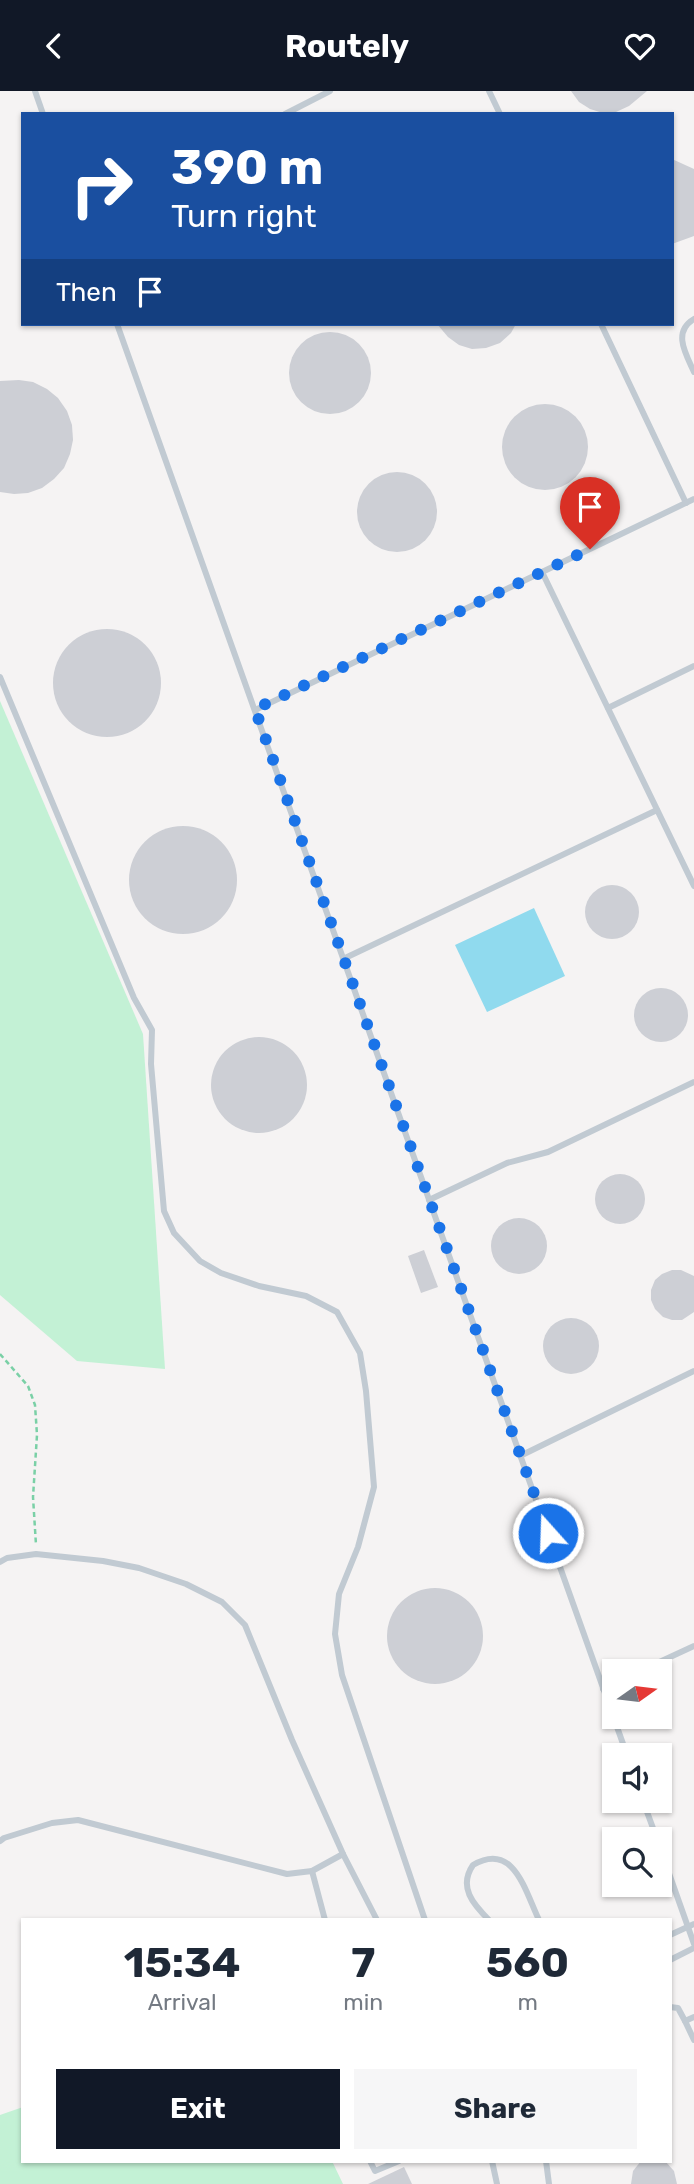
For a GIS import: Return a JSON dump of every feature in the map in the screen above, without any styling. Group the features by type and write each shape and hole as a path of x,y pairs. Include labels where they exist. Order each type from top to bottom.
{"lane":[{"path":"35,91 42,112"},
{"path":"289,112 330,91"},
{"path":"489,91 499,112"},
{"path":"694,319 684,328 681,337 682,346 694,372"},
{"path":"118,326 602,1686"},
{"path":"602,326 687,503"},
{"path":"255,709 694,499"},
{"path":"542,572 694,886"},
{"path":"608,708 694,666"},
{"path":"0,677 134,998 152,1030 150,1064 164,1211 174,1233 200,1261 221,1273 259,1286 306,1296 337,1312 360,1353 374,1487 358,1547 339,1594 335,1634 342,1675 424,1918"},
{"path":"343,959 657,810"},
{"path":"429,1200 506,1163 548,1152 694,1082"},
{"path":"520,1456 694,1371"},
{"path":"0,1562 7,1558 36,1554 103,1561 139,1568 186,1584 222,1602 245,1625 292,1740 343,1854 376,1918"},
{"path":"666,1659 694,1646"},
{"path":"0,1841 51,1823 78,1820 286,1874 312,1871 343,1854"},
{"path":"487,1918 472,1901 466,1888 466,1880 473,1865 492,1858 510,1864 517,1873 538,1918"},
{"path":"312,1871 324,1918"},
{"path":"672,1878 691,1925 694,1946 672,1959"},
{"path":"672,1934 691,1925"},
{"path":"672,2007 678,2008 694,2040"},
{"path":"685,2021 694,2017"},
{"path":"371,2163 375,2171 394,2163"},
{"path":"492,2163 497,2184"},
{"path":"546,2163 549,2184"}],"path":[{"path":"0,1354 28,1386 35,1405 37,1436 33,1497 36,1554"}],"green space":[{"path":"0,701 143,1034 165,1369 77,1361 0,1295"},
{"path":"21,2108 21,2163 333,2163 343,2184 0,2184 0,2115"}],"water":[{"path":"534,908 565,976 487,1012 455,945"}],"building":[{"path":"571,91 647,91 629,106 616,112 600,112 579,102"},
{"path":"674,160 694,169 694,236 674,243"},
{"path":"439,326 515,326 500,343 486,348 472,349 459,345"},
{"path":"330,332 346,335 359,344 368,357 371,373 368,389 359,402 346,411 330,414 314,411 301,402 292,389 289,373 292,357 301,344 314,335"},
{"path":"0,381 33,382 58,398 72,425 73,440 64,468 54,479 42,488 14,494 0,492"},
{"path":"545,404 562,407 576,416 585,430 588,447 585,464 576,478 562,487 545,490 528,487 514,478 505,464 502,447 505,430 514,416 528,407"},
{"path":"389,472 405,472 426,483 437,504 437,520 426,541 405,552 389,552 375,546 363,534 357,520 357,504 363,490 375,478"},
{"path":"107,629 128,633 145,645 157,662 161,683 157,704 145,721 128,733 107,737 86,733 69,721 57,704 53,683 57,662 69,645 86,633"},
{"path":"183,826 204,830 221,842 233,859 237,880 233,901 221,918 204,930 183,934 162,930 145,918 133,901 129,880 133,859 145,842 162,830"},
{"path":"612,885 631,893 639,912 631,931 612,939 593,931 585,912 593,893"},
{"path":"661,988 680,996 688,1015 680,1034 661,1042 642,1034 634,1015 642,996"},
{"path":"259,1037 277,1041 293,1051 303,1067 307,1085 303,1103 293,1119 277,1129 259,1133 241,1129 225,1119 215,1103 211,1085 215,1067 225,1051 241,1041"},
{"path":"620,1174 638,1181 645,1199 638,1217 620,1224 602,1217 595,1199 602,1181"},
{"path":"513,1218 525,1218 539,1226 547,1240 545,1257 539,1266 525,1274 513,1274 496,1262 491,1252 491,1240 503,1223"},
{"path":"424,1250 438,1287 421,1293 408,1256"},
{"path":"672,1270 681,1270 694,1276 694,1312 682,1320 663,1317 651,1300 655,1280"},
{"path":"565,1318 577,1318 591,1326 599,1340 597,1357 591,1366 577,1374 565,1374 548,1362 543,1352 543,1340 555,1323"},
{"path":"435,1588 453,1591 469,1602 480,1618 483,1636 480,1654 469,1670 453,1681 435,1684 417,1681 401,1670 390,1654 387,1636 390,1618 401,1602 417,1591"},
{"path":"639,2163 667,2163 674,2171 677,2184 631,2184 633,2171"},
{"path":"404,2167 412,2184 368,2184"}],"route":[{"path":"548,1533 255,709 590,549"}]}
